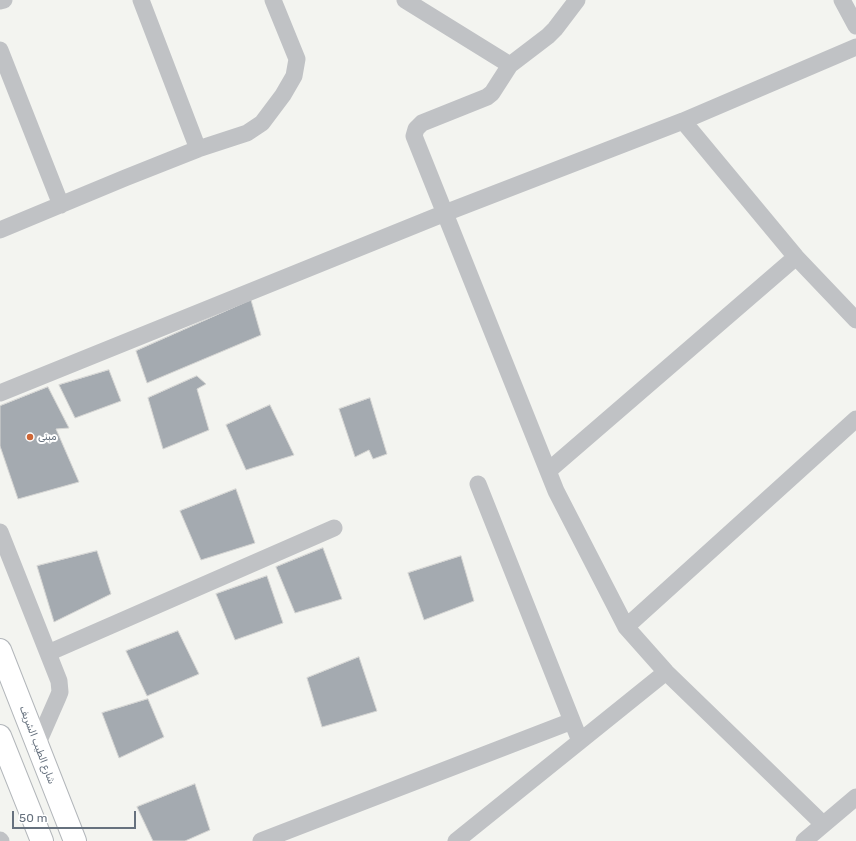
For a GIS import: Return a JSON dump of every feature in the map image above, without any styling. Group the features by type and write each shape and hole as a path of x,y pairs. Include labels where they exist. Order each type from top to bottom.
{"main road":[{"name":"شارع الطيب الشريف","path":"0,650 75,841"},
{"path":"0,736 42,841"}],"street":[{"path":"0,2 4,0"},
{"path":"141,0 198,150"},
{"path":"0,230 125,178 198,150 248,133 262,123 283,95 294,76 297,59 273,0"},
{"path":"577,0 548,36 510,65 492,93 487,97 422,123 416,129 414,136 556,491 626,627 666,672 823,824"},
{"path":"842,0 856,26"},
{"path":"413,2 510,65"},
{"path":"0,393 445,213 683,121 856,47"},
{"path":"0,50 62,205"},
{"path":"683,121 796,257 856,320"},
{"path":"548,471 796,257"},
{"path":"626,627 856,419"},
{"path":"478,484 580,741"},
{"path":"48,653 334,528"},
{"path":"0,532 59,681 60,692 37,745"},
{"path":"456,841 666,672"},
{"path":"261,841 572,721"},
{"path":"804,841 856,797"}],"building":[{"path":"251,300 261,335 147,383 136,351"},
{"name":"مبنى","path":"109,370 121,401 75,418 59,385"},
{"path":"197,376 206,384 197,389 209,430 163,449 148,398"},
{"name":"مبنى","path":"48,387 69,428 56,429 79,482 18,499 0,446 0,406"},
{"path":"370,398 387,454 373,459 369,450 355,457 339,409"},
{"path":"270,405 294,455 246,470 226,425"},
{"path":"236,489 255,543 201,560 180,511"},
{"path":"323,548 342,599 295,613 276,567"},
{"path":"97,551 111,594 54,622 37,566"},
{"path":"461,556 474,601 424,620 408,573"},
{"path":"267,576 283,623 235,640 216,594"},
{"path":"178,631 199,674 147,696 126,651"},
{"path":"359,657 377,711 322,727 307,678"},
{"path":"148,699 164,737 119,758 102,713"},
{"path":"195,784 210,830 185,841 153,841 137,807"}],"place":[{"name":"مبنى","path":"30,437"}]}
